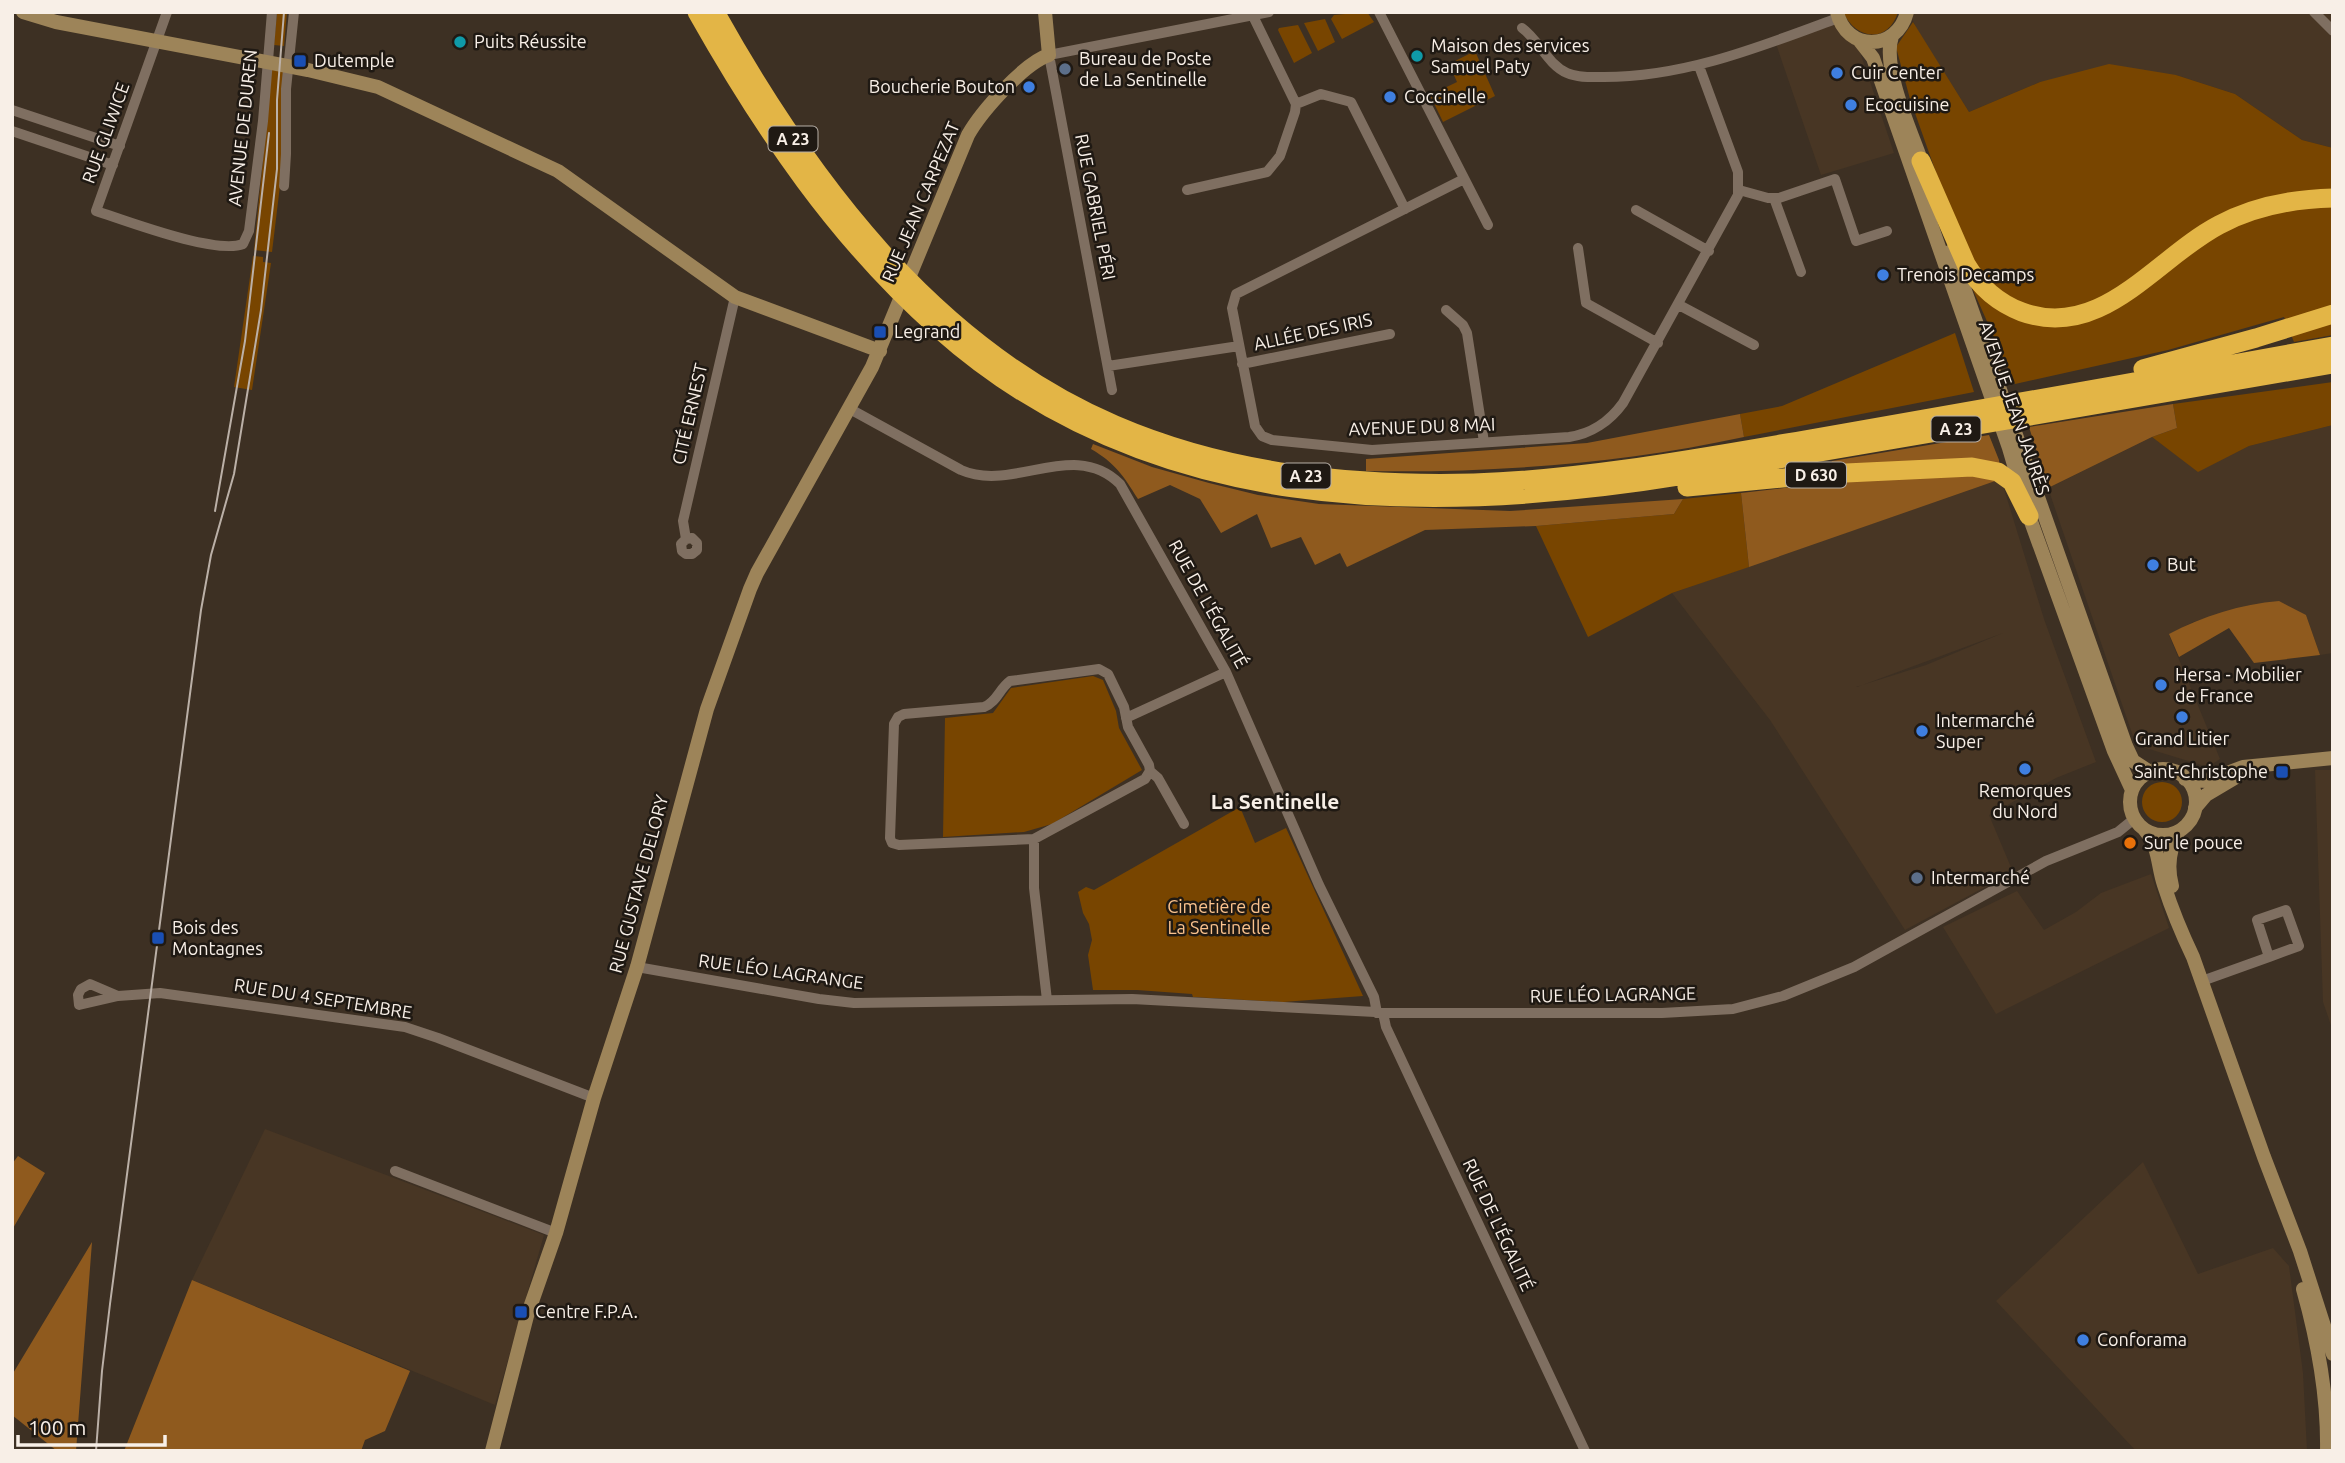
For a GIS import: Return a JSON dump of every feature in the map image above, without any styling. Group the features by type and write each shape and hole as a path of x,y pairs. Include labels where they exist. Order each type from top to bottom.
{"highway":[{"name":"A 23","path":"697,12 745,93 798,172 833,218 991,371 1066,417 1142,452 1214,474 1306,491 1387,497 1473,498 1578,490 1696,473 2333,364"},
{"name":"A 23","path":"715,12 769,103 882,263"},
{"path":"1922,161 1944,216 1974,277 1991,294 2012,308 2048,318 2076,317 2103,307 2193,240 2236,216 2276,204 2333,198"},
{"name":"A 23","path":"928,310 1055,395 1116,425 1173,447 1277,472 1393,483 1472,483 1610,471 1798,441 2333,346"},
{"path":"2004,404 2025,394 2190,357 2333,314"},
{"name":"D 630","path":"1578,490 1617,494 1825,474 1972,467 1998,472 2012,482 2029,516"}],"main road":[{"path":"23,12 56,22 289,66 378,87 558,171 735,297 880,351"},
{"path":"1045,12 1049,55"},
{"path":"1859,40 1876,42 1892,36 1902,24 1907,12"},
{"name":"AVENUE JEAN JAURÈS","path":"1838,15 1848,33 1859,40 1873,58 2126,746 2133,761 2150,772"},
{"name":"AVENUE JEAN JAURÈS","path":"1892,36 1889,56 1894,80 1987,370"},
{"name":"RUE JEAN CARPEZAT","path":"880,351 968,135 989,106 1035,61 1049,55"},
{"name":"RUE GUSTAVE DELORY","path":"492,1451 521,1336 637,967 707,709 757,573 880,351"},
{"name":"AVENUE JEAN JAURÈS","path":"2015,448 2029,516 2114,751 2132,790"},
{"path":"2185,779 2206,780 2235,769 2333,758"},
{"path":"2265,764 2210,792 2195,808 2190,820 2179,831 2172,849 2169,874 2193,957 2263,1157 2300,1251 2333,1354"},
{"path":"2193,957 2179,928 2164,884 2155,844 2130,807 2132,790 2138,780 2150,772 2170,770 2185,779 2194,792 2195,808"},
{"path":"2139,824 2161,835 2179,831"},
{"path":"2263,1157 2311,1317 2323,1374 2327,1451"}],"street":[{"name":"RUE GLIWICE","path":"167,12 96,211 193,241 242,245"},
{"name":"AVENUE DE DUREN","path":"242,245 249,231 272,12"},
{"path":"284,186 286,89 294,12"},
{"path":"1049,55 1236,15 1253,16 1269,12"},
{"path":"1379,12 1488,225"},
{"path":"2314,12 2333,30"},
{"path":"1522,28 1536,40 1555,65 1574,76 1629,77 1699,66 1838,15"},
{"path":"1187,190 1268,172 1280,156 1296,104 1253,16"},
{"name":"RUE GABRIEL PÉRI","path":"1049,55 1112,390"},
{"path":"1699,66 1738,172 1739,190 1774,198 1835,179 1856,241 1887,231"},
{"path":"1296,104 1321,94 1351,102 1405,209"},
{"path":"12,110 120,146"},
{"path":"12,131 113,165"},
{"name":"AVENUE DU 8 MAI","path":"1464,179 1236,294 1232,308 1242,365 1255,426 1262,436 1272,440 1372,450 1575,436 1596,427 1615,413 1623,403 1737,201 1739,190"},
{"path":"1774,198 1801,272"},
{"path":"1636,211 1709,251"},
{"path":"1578,248 1586,303 1658,343"},
{"name":"CITÉ ERNEST","path":"686,539 683,521 735,297"},
{"path":"1679,305 1754,345"},
{"path":"1446,310 1463,325 1467,333 1484,442"},
{"name":"ALLÉE DES IRIS","path":"1242,365 1390,334"},
{"path":"1108,366 1239,346"},
{"name":"RUE DE L'ÉGALITÉ","path":"850,409 974,475 999,477 1074,463 1091,466 1111,476 1126,491 1226,672 1320,885 1585,1451"},
{"path":"1150,771 1145,779 1034,839 899,845 892,843 890,838 896,719 904,714 984,707 993,702 1004,685 1010,681 1095,668 1108,674 1124,707 1128,727 1150,771 1158,778 1184,824"},
{"path":"1126,718 1226,672"},
{"name":"RUE LÉO LAGRANGE","path":"637,967 845,1003 1132,999 1380,1013 1662,1013 1724,1010 1765,1002 1854,967 2046,861 2139,824"},
{"path":"1034,839 1034,882 1047,1000"},
{"path":"2202,981 2269,957 2299,946 2286,910 2257,920 2269,957"},
{"name":"RUE DU 4 SEPTEMBRE","path":"118,996 167,994 405,1027 594,1097"},
{"path":"395,1171 555,1233"},
{"path":"2326,1411 2333,1426"}],"shaded area":[{"path":"1909,12 2333,12 2333,148 2302,140 2235,94 2176,75 2040,82 1969,112 1916,28"},
{"path":"1829,19 1859,49 1894,153 1821,175 1774,38"},
{"path":"2173,404 2177,428 2152,437 2048,488 2029,427"},
{"path":"1740,414 1744,437 1650,454 1508,468 1366,471 1366,459 1587,443"},
{"path":"2333,425 2333,653 2320,655 2306,615 2215,616 2193,622 2169,635 2220,759 2208,767 2136,745 2048,488 2152,437 2198,471 2249,446"},
{"path":"1989,435 1999,460 2001,479 1749,567 1741,493 1818,484 1832,461"},
{"path":"1093,444 1152,467 1209,483 1258,495 1319,504 1510,511 1683,499 1674,514 1536,526 1425,530 1347,567 1340,553 1315,565 1301,537 1271,548 1257,514 1221,533 1200,499 1170,485 1138,499 1118,470 1091,449"},
{"path":"2001,479 2044,619 2096,762 2056,778 1989,815 2013,872 1905,930 1770,720 1672,593","holes":["2003,633 1926,665 1863,685"]},
{"path":"2279,601 2306,615 2320,655 2254,663 2229,628 2179,657 2169,634 2222,612"},
{"path":"2315,770 2333,770 2333,1031 2323,1002"},
{"path":"2151,874 2169,928 1996,1014 1943,927 2017,891 2044,930 2076,912 2101,893"},
{"path":"265,1129 544,1235 495,1405 192,1280"},
{"path":"18,1156 45,1173 12,1230 12,1164"},
{"path":"2143,1162 2198,1274 2273,1248 2289,1266 2303,1373 2307,1451 2136,1451 1996,1301"},
{"path":"92,1242 76,1451 57,1451 12,1415 12,1375"},
{"path":"192,1280 410,1371 385,1431 365,1440 361,1451 124,1451"}],"green space":[{"path":"277,12 287,12 284,46 274,45"},
{"path":"1367,12 1374,22 1342,39 1331,19 1334,15"},
{"path":"1843,12 1898,12 1887,29 1872,34 1863,33 1856,28"},
{"path":"1325,19 1335,42 1318,51 1304,23"},
{"path":"1913,22 1969,112 2040,82 2109,64 2176,75 2235,94 2302,140 2333,148 2333,335 2294,342 2284,317 2168,350 2015,384 1969,281 1955,226 1910,99 1896,47"},
{"path":"1298,25 1312,53 1294,63 1278,30"},
{"path":"1475,51 1495,96 1443,122 1430,95 1457,82 1449,64"},
{"path":"272,68 284,69 282,169 272,252 254,250"},
{"path":"253,256 263,257 263,262 271,263 252,390 234,387"},
{"path":"1955,333 1974,392 1744,437 1740,414 1782,406"},
{"path":"2333,382 2333,425 2249,446 2198,472 2152,437 2177,428 2173,404"},
{"path":"1741,493 1749,567 1672,593 1588,637 1536,526 1674,514 1683,499"},
{"path":"1093,676 1103,680 1116,711 1119,728 1142,770 1052,824 1024,832 943,837 945,718 993,713 1011,688"},
{"path":"2162,782 2176,788 2182,802 2176,816 2162,822 2148,816 2142,802 2148,788"},
{"name":"Cimetière de La Sentinelle","path":"1240,807 1255,843 1286,828 1363,996 1283,1002 1193,997 1192,994 1137,990 1093,990 1088,955 1092,940 1078,892 1086,887 1094,890"}],"tram line":[{"path":"96,1451 110,1304 201,610 211,555 234,474 261,310 277,169 277,100 284,12"},
{"path":"215,511 245,341 269,133"}],"place":[{"name":"Puits Réussite","path":"460,42"},
{"name":"Maison des services Samuel Paty","path":"1417,56"},
{"name":"Dutemple","path":"300,61"},
{"name":"Bureau de Poste de La Sentinelle","path":"1065,69"},
{"name":"Cuir Center","path":"1837,73"},
{"name":"Boucherie Bouton","path":"1029,87"},
{"name":"Coccinelle","path":"1390,97"},
{"name":"Ecocuisine","path":"1851,105"},
{"name":"Trenois Decamps","path":"1883,275"},
{"name":"Legrand","path":"880,332"},
{"name":"But","path":"2153,565"},
{"name":"Hersa - Mobilier de France","path":"2161,685"},
{"name":"Grand Litier","path":"2182,717"},
{"name":"Intermarché Super","path":"1922,731"},
{"name":"Remorques du Nord","path":"2025,769"},
{"name":"Saint-Christophe","path":"2282,772"},
{"name":"Sur le pouce","path":"2130,843"},
{"name":"Intermarché","path":"1917,878"},
{"name":"Bois des Montagnes","path":"158,938"},
{"name":"Centre F.P.A.","path":"521,1312"},
{"name":"Conforama","path":"2083,1340"}],"district":[{"name":"La Sentinelle","path":"1275,802"}]}
